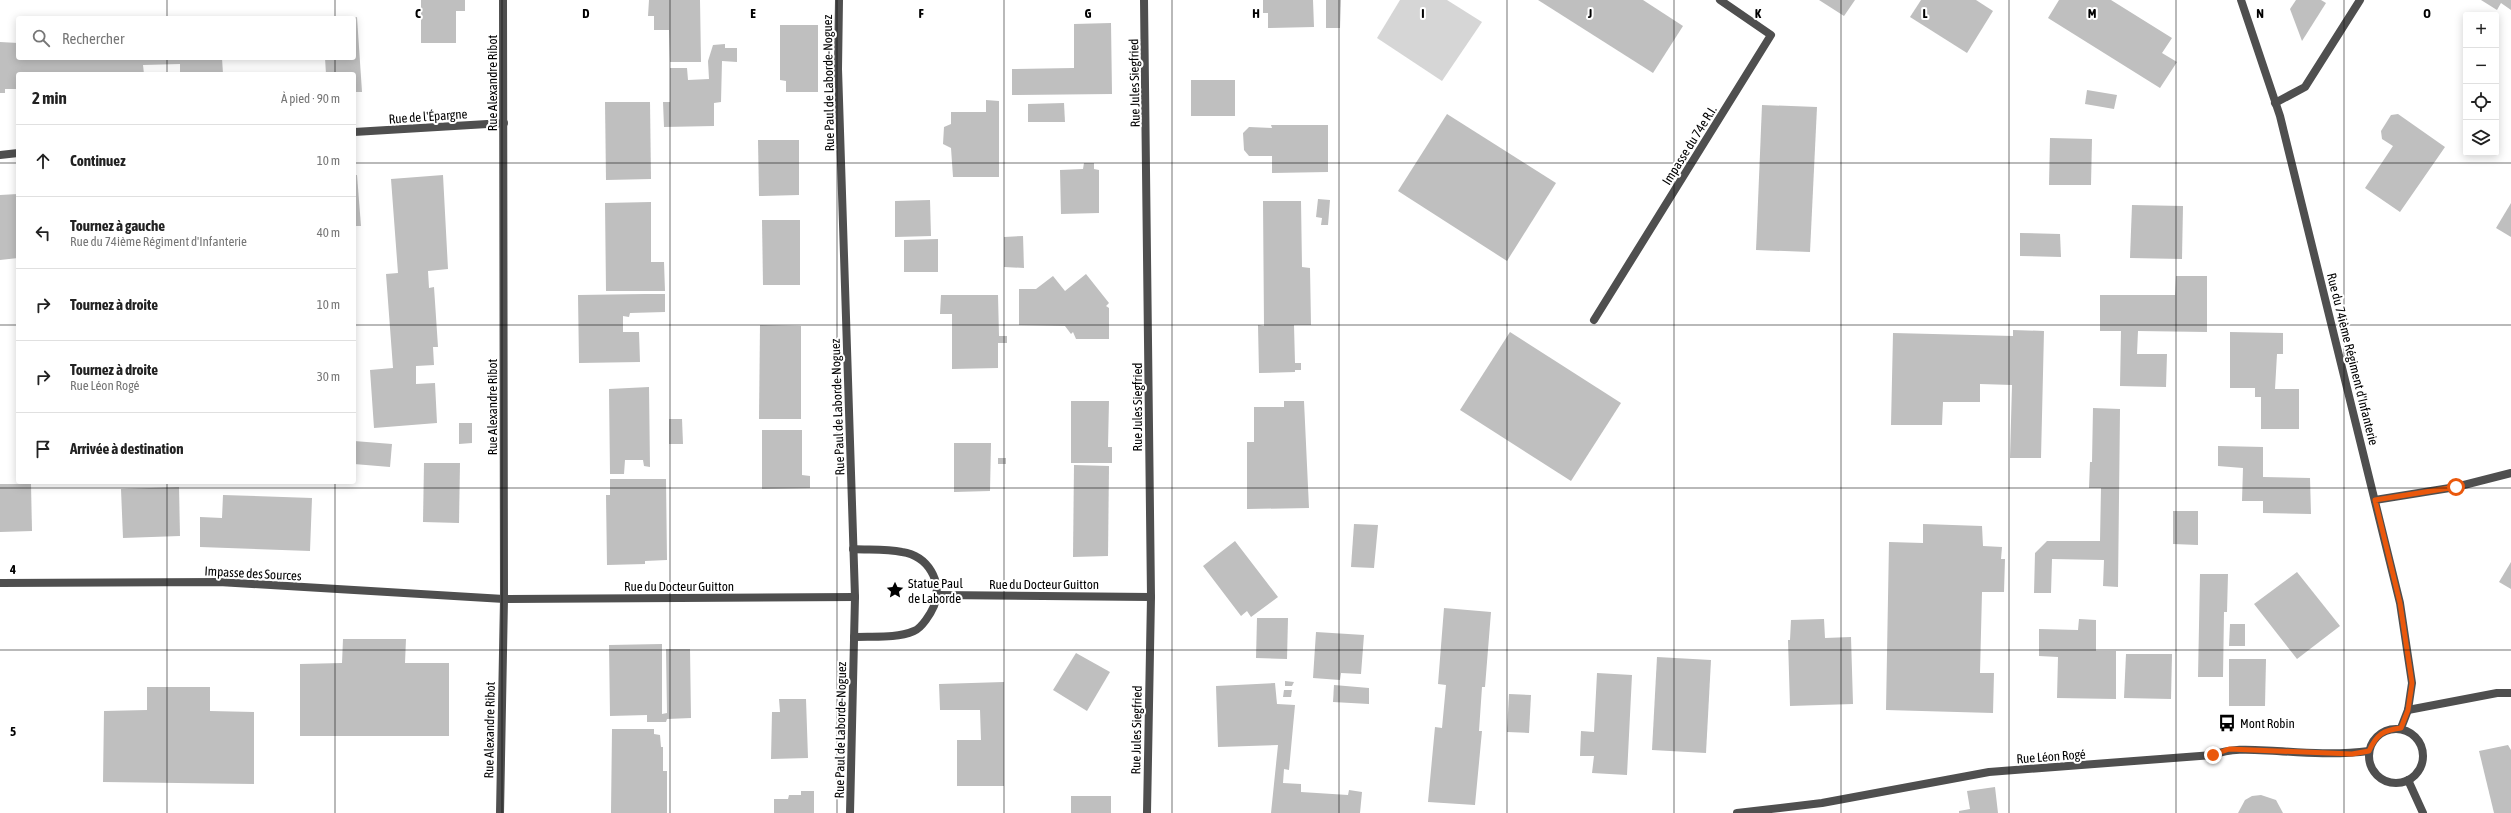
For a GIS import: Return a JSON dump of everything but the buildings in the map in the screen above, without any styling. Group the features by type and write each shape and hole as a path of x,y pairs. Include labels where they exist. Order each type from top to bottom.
{"street":[{"name":"Rue Alexandre Ribot","path":"500,813 504,599 503,0"},
{"name":"Rue Paul de Laborde-Noguez","path":"839,0 838,69 855,597 850,813"},
{"name":"Rue Jules Siegfried","path":"1144,0 1150,597 1147,813"},
{"name":"Impasse du 74e R.I.","path":"1594,320 1771,35 1720,0"},
{"name":"Rue du 74ième Régiment d'Infanterie","path":"2241,0 2275,103 2400,603 2412,683 2408,710 2401,728"},
{"path":"2275,103 2306,87 2360,0"},
{"name":"Rue de l'Épargne","path":"356,132 504,123"},
{"path":"0,155 16,154"},
{"path":"2375,500 2456,487 2511,473"},
{"path":"853,549 903,552 923,562 936,577 938,595 931,612 916,631 897,636 854,637"},
{"name":"Impasse des Sources","path":"0,583 219,582 504,599"},
{"name":"Rue du Docteur Guitton","path":"938,595 1150,597"},
{"name":"Rue du Docteur Guitton","path":"504,599 855,597"},
{"path":"2408,710 2497,693 2511,693"},
{"path":"2401,728 2416,737 2423,752 2420,768 2408,780 2398,783 2380,778 2373,770 2369,751 2375,738 2387,730 2401,728"},
{"name":"Rue Léon Rogé","path":"1737,813 1822,803 1989,772 2213,755 2229,749 2323,753 2369,751"},
{"path":"2408,780 2423,813"}],"shaded area":[{"path":"1400,0 1447,0 1482,22 1442,81 1377,38"}],"place":[{"name":"Statue Paul de Laborde","path":"895,590"},
{"name":"Mont Robin","path":"2227,723"}],"route":[{"path":"2213,755 2229,749 2352,754 2369,751 2375,738 2387,730 2401,728 2408,710 2412,683 2400,603 2375,500 2456,487"}]}
